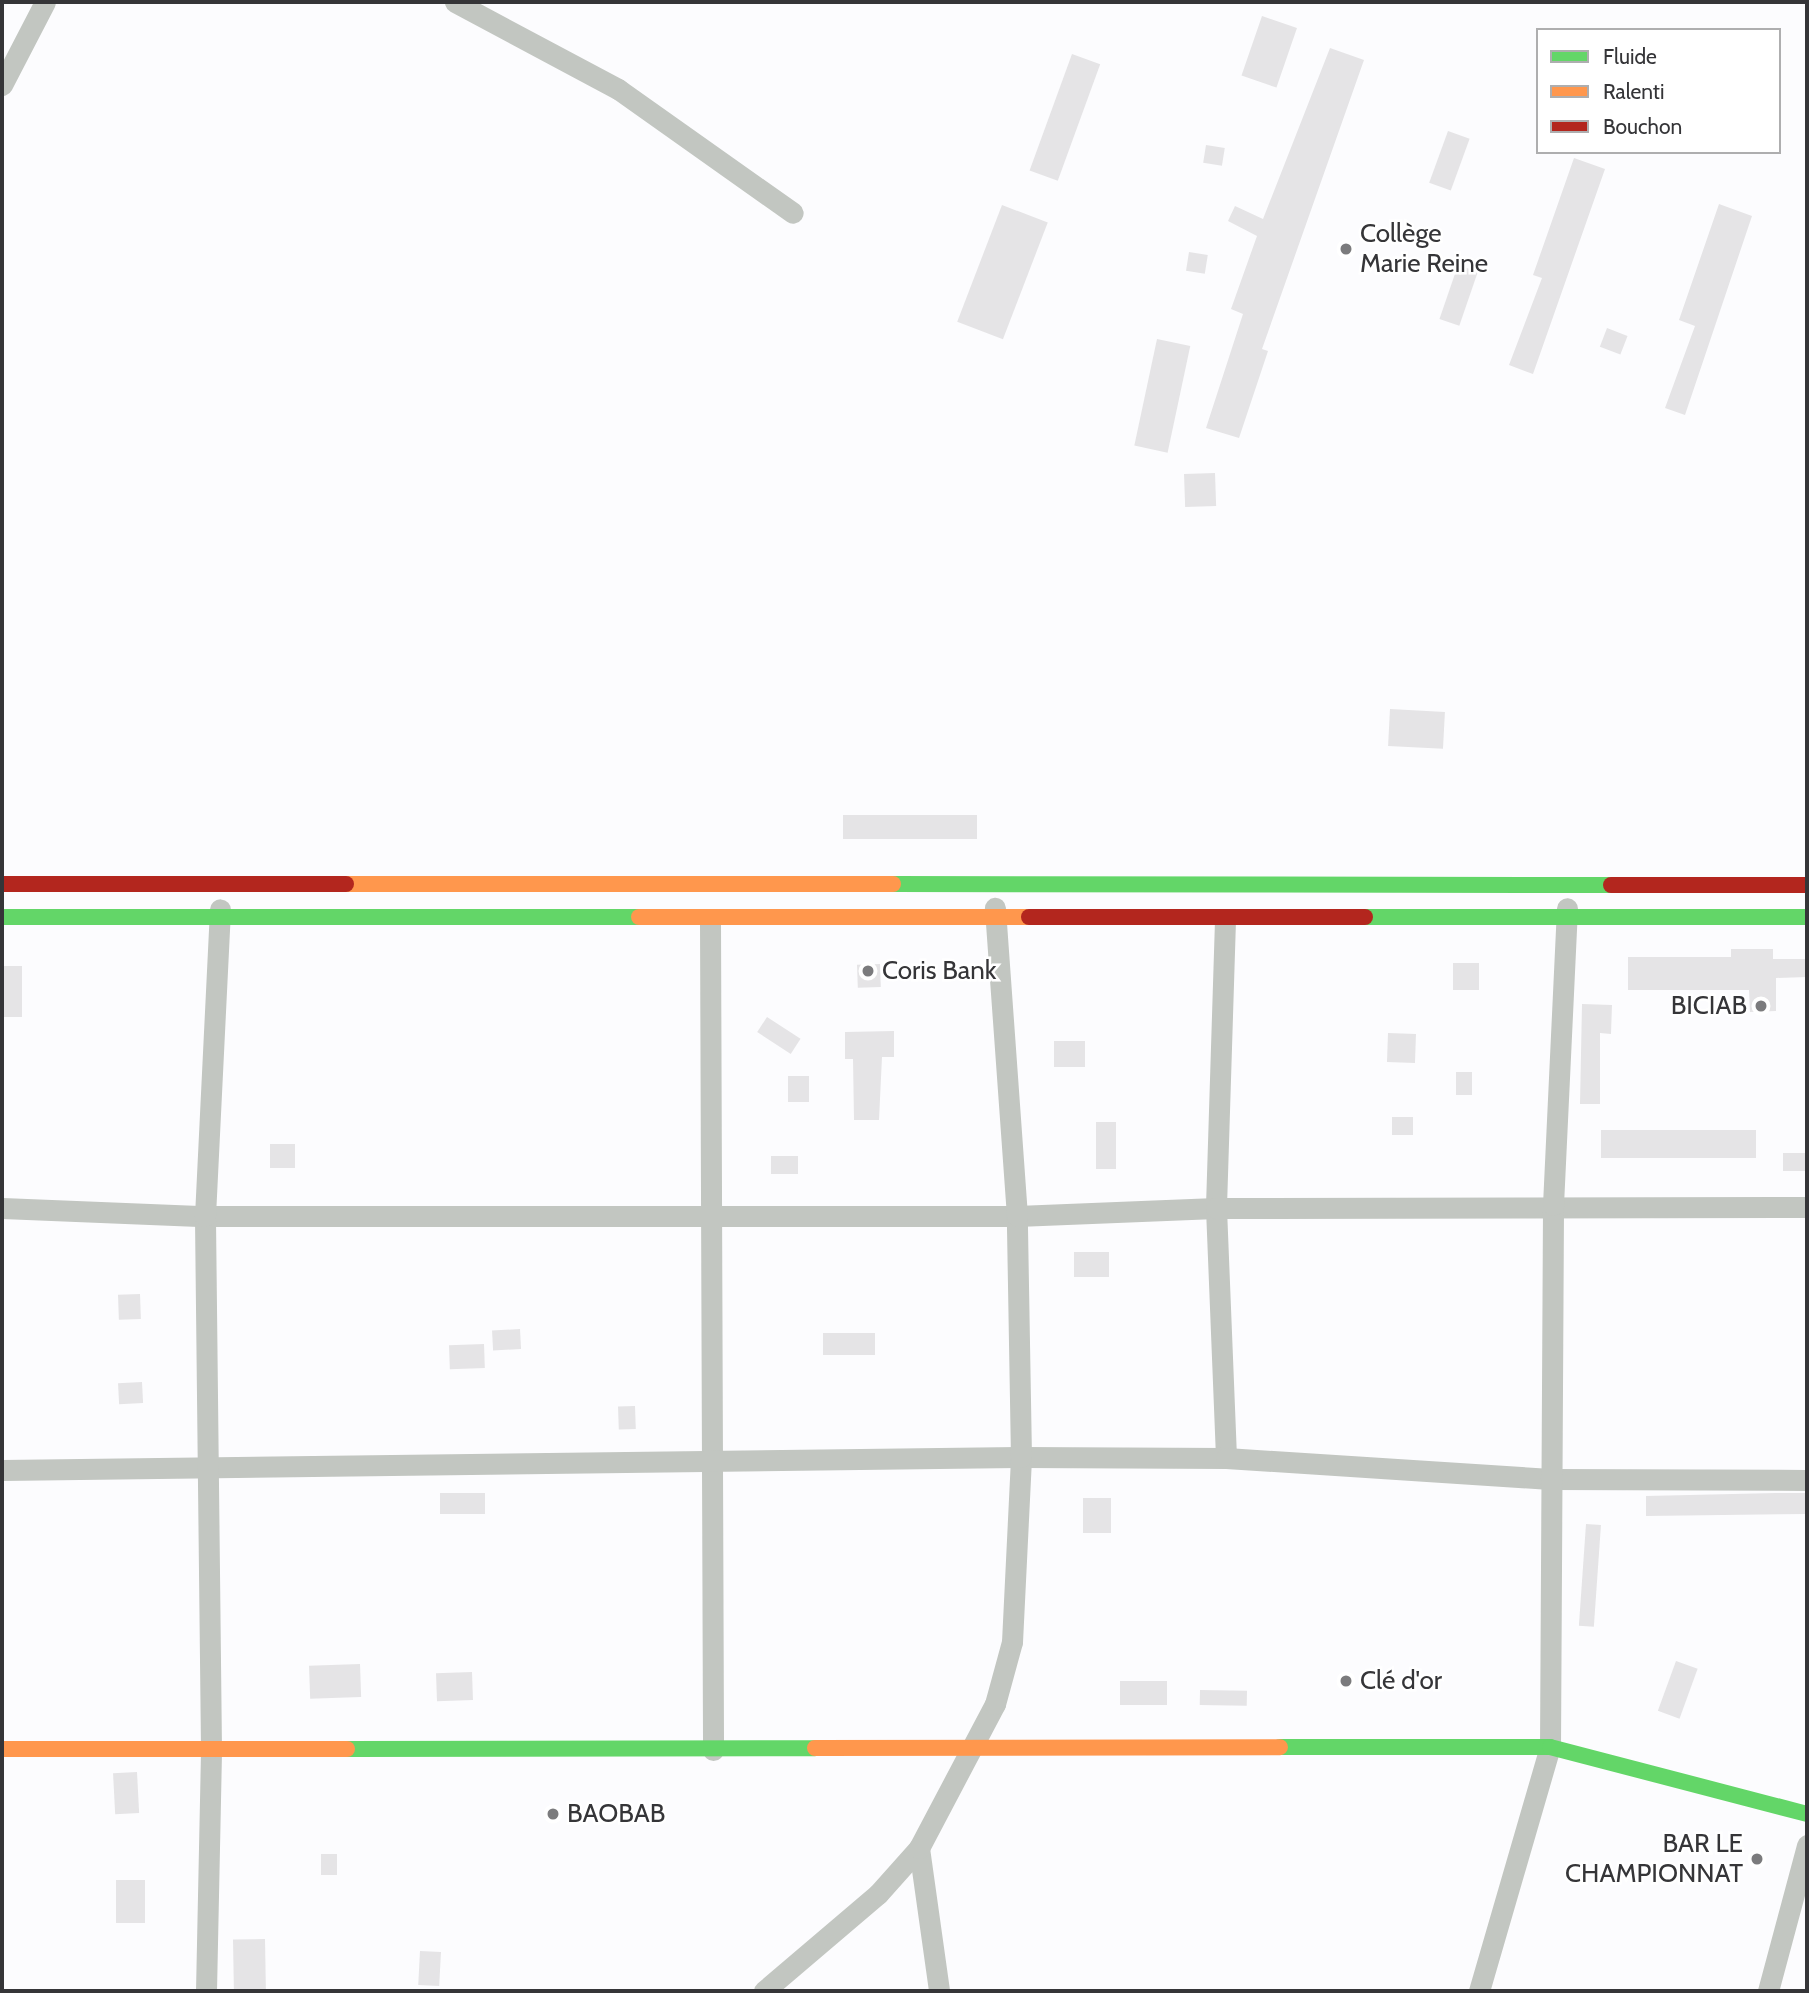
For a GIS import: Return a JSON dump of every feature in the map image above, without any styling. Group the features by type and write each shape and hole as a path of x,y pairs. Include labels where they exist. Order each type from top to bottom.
{"main road":[{"path":"2,884 1807,885"},
{"path":"2,918 710,921 995,916 1225,920 1807,917"},
{"path":"2,1749 1550,1747 1807,1814"}],"street":[{"path":"2,85 46,2"},
{"path":"455,2 618,89 793,213"},
{"path":"206,1991 211,1748 205,1216 221,883"},
{"path":"764,1991 878,1894 919,1847 967,1747 995,1703 1013,1642 1021,1457 1017,1216 994,884"},
{"path":"1479,1991 1550,1747 1553,1205 1568,918 1566,885"},
{"path":"1225,920 1216,1209 1226,1458"},
{"path":"710,921 707,1214 713,1750"},
{"path":"2,1208 205,1216 1017,1216 1216,1209 1553,1205 1807,1207"},
{"path":"2,1470 709,1465 1021,1457 1226,1458 1550,1479 1807,1480"},
{"path":"1768,1991 1807,1845"},
{"path":"919,1847 939,1991"}],"building":[{"path":"1262,16 1297,28 1276,88 1241,76"},
{"path":"1330,48 1364,60 1262,349 1268,351 1239,438 1206,428 1243,314 1231,309 1257,236 1228,221 1235,206 1263,219"},
{"path":"1072,54 1100,64 1058,181 1030,171"},
{"path":"1448,131 1470,139 1451,191 1429,183"},
{"path":"1206,145 1225,148 1222,166 1203,163"},
{"path":"1574,158 1605,169 1533,374 1509,365 1542,278 1533,275"},
{"path":"1719,204 1752,216 1685,415 1665,408 1695,326 1679,320"},
{"path":"1002,205 1048,223 1003,339 957,322"},
{"path":"1189,252 1208,255 1205,274 1186,271"},
{"path":"1458,265 1478,272 1459,326 1439,319"},
{"path":"1607,328 1628,336 1620,355 1600,347"},
{"path":"1157,339 1190,346 1168,453 1134,446"},
{"path":"1215,473 1216,506 1185,507 1184,474"},
{"path":"1390,709 1445,712 1443,749 1388,746"},
{"path":"843,815 977,815 977,839 843,839"},
{"path":"1731,949 1773,949 1773,959 1807,959 1807,977 1776,978 1776,1011 1750,1012 1749,990 1628,990 1628,957 1731,957"},
{"path":"1453,963 1479,963 1479,990 1453,990"},
{"path":"880,964 881,987 858,988 857,965"},
{"path":"2,966 22,966 22,1017 2,1017"},
{"path":"1582,1004 1612,1005 1611,1034 1600,1033 1600,1104 1580,1104"},
{"path":"767,1017 801,1039 791,1054 757,1032"},
{"path":"894,1031 894,1057 882,1057 879,1120 854,1120 853,1059 845,1059 845,1032"},
{"path":"1388,1033 1416,1034 1415,1063 1387,1062"},
{"path":"1054,1041 1085,1041 1085,1067 1054,1067"},
{"path":"1456,1072 1472,1072 1472,1095 1456,1095"},
{"path":"788,1076 809,1076 809,1102 788,1102"},
{"path":"1392,1117 1413,1117 1413,1135 1392,1135"},
{"path":"1096,1122 1116,1122 1116,1169 1096,1169"},
{"path":"1601,1130 1756,1130 1756,1158 1601,1158"},
{"path":"270,1144 295,1144 295,1168 270,1168"},
{"path":"1783,1153 1807,1153 1807,1171 1783,1171"},
{"path":"771,1156 798,1156 798,1174 771,1174"},
{"path":"1074,1252 1109,1252 1109,1277 1074,1277"},
{"path":"140,1294 141,1319 119,1320 118,1295"},
{"path":"520,1329 521,1349 493,1350 492,1330"},
{"path":"823,1333 875,1333 875,1355 823,1355"},
{"path":"484,1344 485,1368 450,1369 449,1345"},
{"path":"142,1382 143,1403 119,1404 118,1383"},
{"path":"635,1406 636,1429 619,1430 618,1407"},
{"path":"440,1493 485,1493 485,1514 440,1514"},
{"path":"1807,1493 1807,1514 1646,1516 1646,1496"},
{"path":"1083,1498 1111,1498 1111,1533 1083,1533"},
{"path":"1586,1524 1601,1525 1594,1627 1579,1626"},
{"path":"1676,1661 1698,1669 1679,1719 1658,1711"},
{"path":"360,1664 361,1697 310,1699 309,1666"},
{"path":"472,1672 473,1700 437,1701 436,1673"},
{"path":"1120,1681 1167,1681 1167,1705 1120,1705"},
{"path":"1200,1690 1247,1691 1247,1706 1200,1705"},
{"path":"137,1772 139,1813 115,1814 113,1773"},
{"path":"321,1854 337,1854 337,1875 321,1875"},
{"path":"116,1880 145,1880 145,1923 116,1923"},
{"path":"265,1939 266,1991 234,1991 233,1940"},
{"path":"420,1951 441,1952 439,1986 418,1985"}],"traffic: fast":[{"path":"893,884 1611,885"},
{"path":"2,917 639,917"},
{"path":"1365,917 1807,917"},
{"path":"1280,1747 1550,1747 1807,1814"},
{"path":"347,1749 815,1748"}],"traffic: slow":[{"path":"346,884 893,884"},
{"path":"639,917 1029,917"},
{"path":"815,1748 1280,1747"},
{"path":"2,1749 347,1749"}],"traffic: jam":[{"path":"2,884 346,884"},
{"path":"1611,885 1807,885"},
{"path":"1029,917 1365,917"}],"place":[{"name":"Collège Marie Reine","path":"1346,249"},
{"name":"Coris Bank","path":"868,971"},
{"name":"BICIAB","path":"1761,1006"},
{"name":"Clé d'or","path":"1346,1681"},
{"name":"BAOBAB","path":"553,1814"},
{"name":"BAR LE CHAMPIONNAT","path":"1757,1859"}]}
